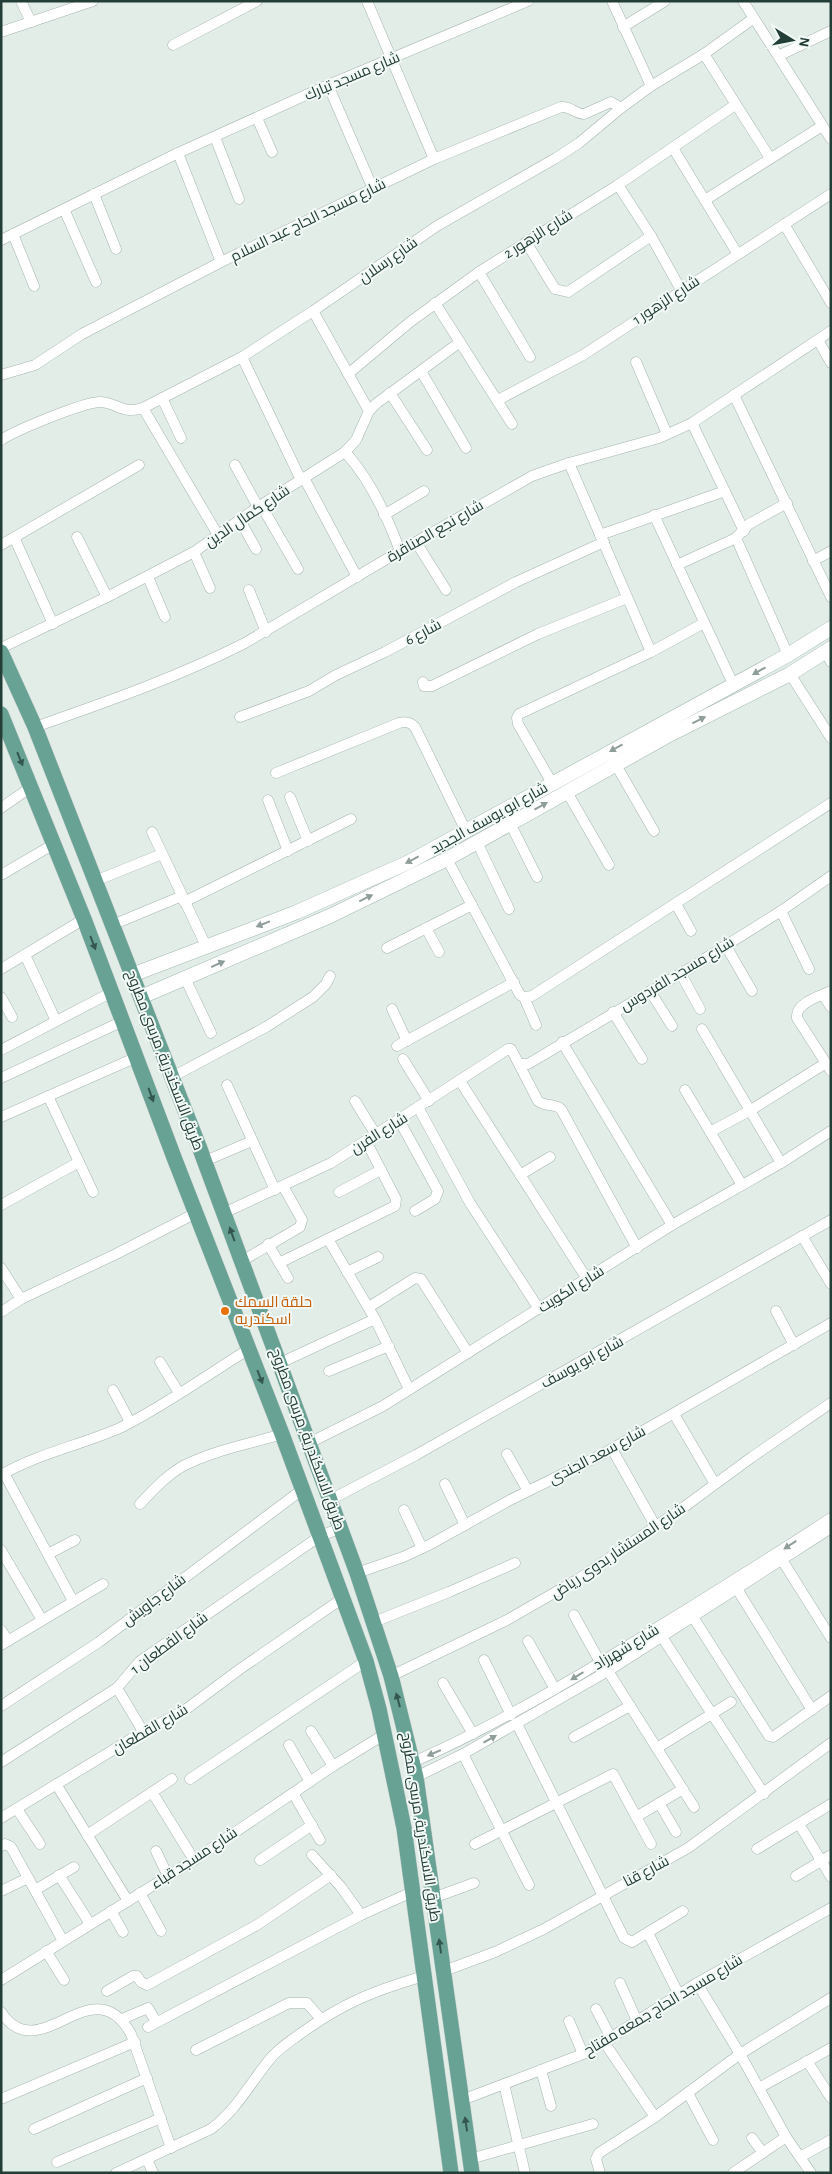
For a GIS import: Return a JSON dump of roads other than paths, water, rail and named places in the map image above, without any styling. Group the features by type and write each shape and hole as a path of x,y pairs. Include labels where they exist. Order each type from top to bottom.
{"main road":[{"name":"طريق الاسكندرية, مرسى مطروح","path":"1,650 60,788 202,1155 357,1572 391,1676 414,1769 471,2166"},
{"name":"طريق الاسكندرية, مرسى مطروح","path":"1,714 5,732 33,792 84,919 303,1489 366,1661 385,1734 404,1828 448,2172"},
{"path":"33,792 60,788"},
{"path":"175,1160 202,1155"}],"street":[{"path":"20,1 31,22"},
{"path":"1,32 94,1"},
{"path":"173,44 257,1"},
{"path":"367,1 434,160"},
{"name":"شارع مسجد تبارك","path":"1,240 178,153 328,86 528,1"},
{"path":"612,1 651,86"},
{"path":"623,27 665,1"},
{"path":"743,1 831,139"},
{"name":"شارع رسلان","path":"1,440 32,424 96,402 111,404 125,411 143,408 242,357 437,226 579,143 620,108 651,86 704,54 754,18"},
{"path":"778,56 831,30"},
{"path":"704,54 770,158"},
{"path":"328,86 373,189"},
{"name":"شارع مسجد الحاج عبد السلام","path":"1,375 35,365 82,334 221,262 434,160 561,107 584,114 607,102 615,103 620,108"},
{"name":"شارع الزهور 2","path":"348,374 436,303 479,272 618,184 735,105"},
{"path":"257,118 272,152"},
{"path":"705,200 822,126"},
{"path":"215,137 239,199"},
{"path":"673,148 737,253"},
{"path":"178,153 221,262"},
{"path":"618,184 651,236 681,290"},
{"path":"94,194 116,249"},
{"name":"شارع الزهور 1","path":"498,400 583,355 737,253 831,194"},
{"path":"64,209 96,282"},
{"path":"784,224 831,303"},
{"path":"13,234 34,286"},
{"path":"526,242 555,289 568,292 651,236"},
{"path":"479,272 530,357"},
{"path":"436,303 512,424"},
{"path":"313,311 369,411"},
{"name":"شارع نجع الصناقرة","path":"35,727 111,701 218,657 266,632 400,551 532,476 667,434 692,423 831,331"},
{"path":"818,340 831,363"},
{"name":"شارع كمال الدين","path":"1,650 194,552 260,506 345,452 356,440 369,411 390,393 460,342"},
{"path":"242,357 302,479 357,577"},
{"path":"636,362 667,434"},
{"path":"420,371 466,448"},
{"path":"390,393 427,450"},
{"path":"734,395 831,597"},
{"path":"162,398 181,438"},
{"path":"143,408 218,535"},
{"path":"692,423 725,491 788,655"},
{"path":"345,452 368,484 400,551"},
{"path":"569,463 651,652"},
{"path":"1,545 139,465"},
{"path":"235,465 298,568"},
{"path":"384,515 424,491"},
{"name":"شارع 6","path":"240,718 308,691 602,539 654,515 725,491"},
{"path":"677,566 740,534 750,524 787,503"},
{"path":"654,515 734,686"},
{"path":"240,520 256,549"},
{"path":"77,537 108,597"},
{"path":"14,538 53,624"},
{"path":"416,542 446,590"},
{"path":"813,560 831,551"},
{"path":"194,552 210,588"},
{"path":"148,577 165,618"},
{"path":"249,590 266,632"},
{"path":"423,682 428,687 432,686 538,634 627,598"},
{"path":"552,783 518,724 517,718 519,714 651,652 704,624"},
{"name":"شارع ابو يوسف الجديد","path":"141,997 330,916 447,859 616,765 665,729 831,628"},
{"name":"شارع ابو يوسف الجديد","path":"132,975 363,883 409,862 552,783 665,729 790,674 829,654"},
{"path":"790,674 831,738"},
{"path":"276,774 405,721 415,727 466,831"},
{"path":"616,765 654,831"},
{"path":"1,808 33,792"},
{"path":"567,792 608,865"},
{"path":"290,797 308,841"},
{"path":"268,800 288,851"},
{"path":"524,997 532,996 831,802"},
{"path":"112,924 183,899 288,851 351,819"},
{"path":"510,823 537,878"},
{"path":"152,832 206,946"},
{"path":"477,842 509,909"},
{"path":"1,875 54,844"},
{"path":"95,881 162,854"},
{"path":"447,859 520,995 524,997 536,1025"},
{"name":"شارع مسجد الفردوس","path":"520,1064 528,1064 562,1042 681,974 781,911 831,876"},
{"path":"387,948 472,904"},
{"path":"676,904 691,931"},
{"path":"781,911 809,969"},
{"path":"1,969 84,919"},
{"path":"426,928 439,952"},
{"path":"726,946 752,992"},
{"path":"25,955 56,1021"},
{"path":"681,974 700,1009"},
{"path":"172,1077 258,1032 305,1002 320,992 330,976"},
{"path":"185,978 211,1032"},
{"path":"392,1009 402,1043 514,982"},
{"path":"650,991 672,1026"},
{"path":"1,1050 112,992"},
{"path":"710,1132 828,1067 797,1018 797,1014 801,1006 827,993 831,1007"},
{"path":"1,997 12,1017"},
{"path":"614,1012 642,1058"},
{"path":"1,1078 123,1021"},
{"path":"702,1029 781,1162"},
{"path":"562,1042 672,1225"},
{"name":"شارع الفرن","path":"224,1213 332,1163 508,1049 513,1051 520,1064"},
{"path":"1,1117 137,1057"},
{"path":"403,1059 428,1101"},
{"path":"520,1064 538,1101 544,1105 555,1106 561,1109 637,1248"},
{"path":"460,1081 587,1279"},
{"path":"227,1085 252,1141 279,1188 302,1220 302,1224 297,1229 268,1244 242,1261"},
{"path":"684,1090 742,1185"},
{"path":"48,1096 93,1192"},
{"path":"355,1101 376,1135"},
{"path":"418,1108 470,1203 539,1309"},
{"path":"399,1120 438,1191 435,1199 415,1211"},
{"name":"شارع الكويت","path":"309,1443 383,1406 672,1225 831,1131"},
{"path":"202,1155 252,1141"},
{"path":"279,1263 395,1206 396,1199 366,1141"},
{"path":"520,1175 550,1157"},
{"path":"1,1205 79,1162"},
{"path":"339,1192 381,1170"},
{"path":"1,1312 21,1299 116,1254 196,1213"},
{"name":"شارع ابو يوسف","path":"330,1500 433,1446 831,1220"},
{"path":"802,1236 831,1284"},
{"path":"328,1239 346,1272 376,1318 409,1389"},
{"path":"268,1244 288,1278"},
{"path":"346,1272 378,1257"},
{"path":"1,1268 21,1299"},
{"path":"369,1307 415,1278 421,1279 468,1353"},
{"path":"776,1311 794,1344"},
{"path":"280,1363 376,1318"},
{"name":"شارع سعد الجندى","path":"357,1572 422,1548 674,1414 831,1323"},
{"path":"329,1371 389,1346"},
{"path":"74,1601 3,1474 51,1451 98,1436 130,1422 249,1349"},
{"path":"160,1362 179,1393"},
{"path":"113,1390 130,1422"},
{"name":"شارع المستشار بدوى رياض","path":"391,1676 507,1620 601,1565 831,1403"},
{"path":"674,1414 716,1484"},
{"path":"140,1504 159,1484 182,1467 207,1455 282,1434"},
{"path":"612,1448 656,1528"},
{"path":"507,1454 528,1491"},
{"path":"445,1484 465,1525"},
{"name":"شارع جاويش","path":"1,1706 99,1642 303,1489"},
{"path":"404,1510 422,1548"},
{"name":"شارع شهرزاد","path":"414,1769 473,1734 514,1719 608,1671 737,1589 831,1518"},
{"name":"شارع القطعان 1","path":"1,1762 117,1688 140,1661 320,1536 341,1528"},
{"name":"شارع شهرزاد","path":"414,1769 462,1754 555,1689 776,1560 830,1531"},
{"path":"48,1554 75,1540"},
{"path":"1,1550 42,1620"},
{"path":"776,1560 831,1638"},
{"path":"374,1622 515,1563"},
{"path":"1,1630 4,1643 103,1584"},
{"path":"737,1589 812,1710"},
{"name":"شارع القطعان","path":"1,1818 185,1710 240,1669 343,1598"},
{"path":"574,1615 600,1662"},
{"path":"693,1617 768,1736 774,1737 831,1696"},
{"path":"662,1637 764,1794"},
{"path":"528,1641 555,1689"},
{"path":"484,1660 624,1938 632,1942 684,1911"},
{"path":"190,1779 366,1661"},
{"path":"608,1671 694,1807"},
{"path":"443,1683 473,1734"},
{"path":"117,1688 144,1733"},
{"path":"657,1748 731,1702"},
{"path":"574,1737 630,1706"},
{"path":"311,1731 333,1766"},
{"name":"شارع مسجد قباء","path":"1,1980 194,1860 333,1766 385,1734"},
{"name":"شارع قنا","path":"444,1971 520,1941 688,1848 764,1794 831,1742"},
{"path":"289,1745 310,1782"},
{"path":"462,1754 529,1885"},
{"path":"475,1844 613,1774 651,1844"},
{"path":"87,1835 172,1779"},
{"path":"56,1784 128,1901"},
{"path":"636,1817 683,1789"},
{"path":"152,1792 194,1860"},
{"path":"293,1793 320,1840"},
{"path":"659,1804 676,1832"},
{"path":"757,1849 831,1804"},
{"path":"17,1809 40,1844"},
{"path":"799,1824 831,1877"},
{"path":"260,1860 312,1825"},
{"path":"6,1846 28,1878 63,1941"},
{"path":"156,1851 168,1876"},
{"path":"312,1855 361,1915"},
{"path":"796,1876 831,1855"},
{"path":"35,1890 74,1867"},
{"path":"59,1875 90,1924"},
{"path":"107,1991 133,1976 137,1976 140,1982 147,1985 257,1925 331,1876"},
{"path":"1,1892 28,1878"},
{"path":"433,1898 474,1883"},
{"path":"122,2020 145,2008 150,2010 152,2024 361,1915 412,1892"},
{"path":"140,1893 161,1931"},
{"name":"شارع مسجد الحاج جمعه مفتاح","path":"462,2100 583,2054 697,1984 831,1908"},
{"path":"111,1911 123,1932"},
{"path":"648,1933 679,1995"},
{"path":"46,1951 64,1980"},
{"path":"116,2173 211,2129 223,2120 234,2109 270,2058 321,2019 363,1996 424,1976"},
{"path":"620,1983 637,2022"},
{"path":"697,1984 740,2054 786,2137 811,2173"},
{"path":"600,2173 596,2159 600,2153 655,2117 740,2054 831,1998"},
{"path":"196,2050 288,2003 307,2003 321,2019"},
{"path":"1,2012 5,2018 16,2026 30,2030 44,2030 89,2009 102,2009 114,2013 122,2020 134,2042 171,2148"},
{"path":"596,2009 608,2040 655,2117"},
{"path":"569,2021 583,2054"},
{"path":"1,2099 134,2042"},
{"path":"759,2088 831,2048"},
{"path":"807,2061 831,2098"},
{"path":"541,2070 551,2106"},
{"path":"34,2129 147,2078"},
{"path":"504,2084 525,2173"},
{"path":"688,2093 713,2140"},
{"path":"57,2162 161,2118"},
{"path":"471,2166 518,2144 594,2124"},
{"path":"736,2172 786,2137"},
{"path":"752,2138 763,2153"},
{"path":"800,2158 831,2140"},
{"path":"147,2159 153,2173"}],"place":[{"name":"حلقة السمك اسكندريه","path":"225,1311"}]}
